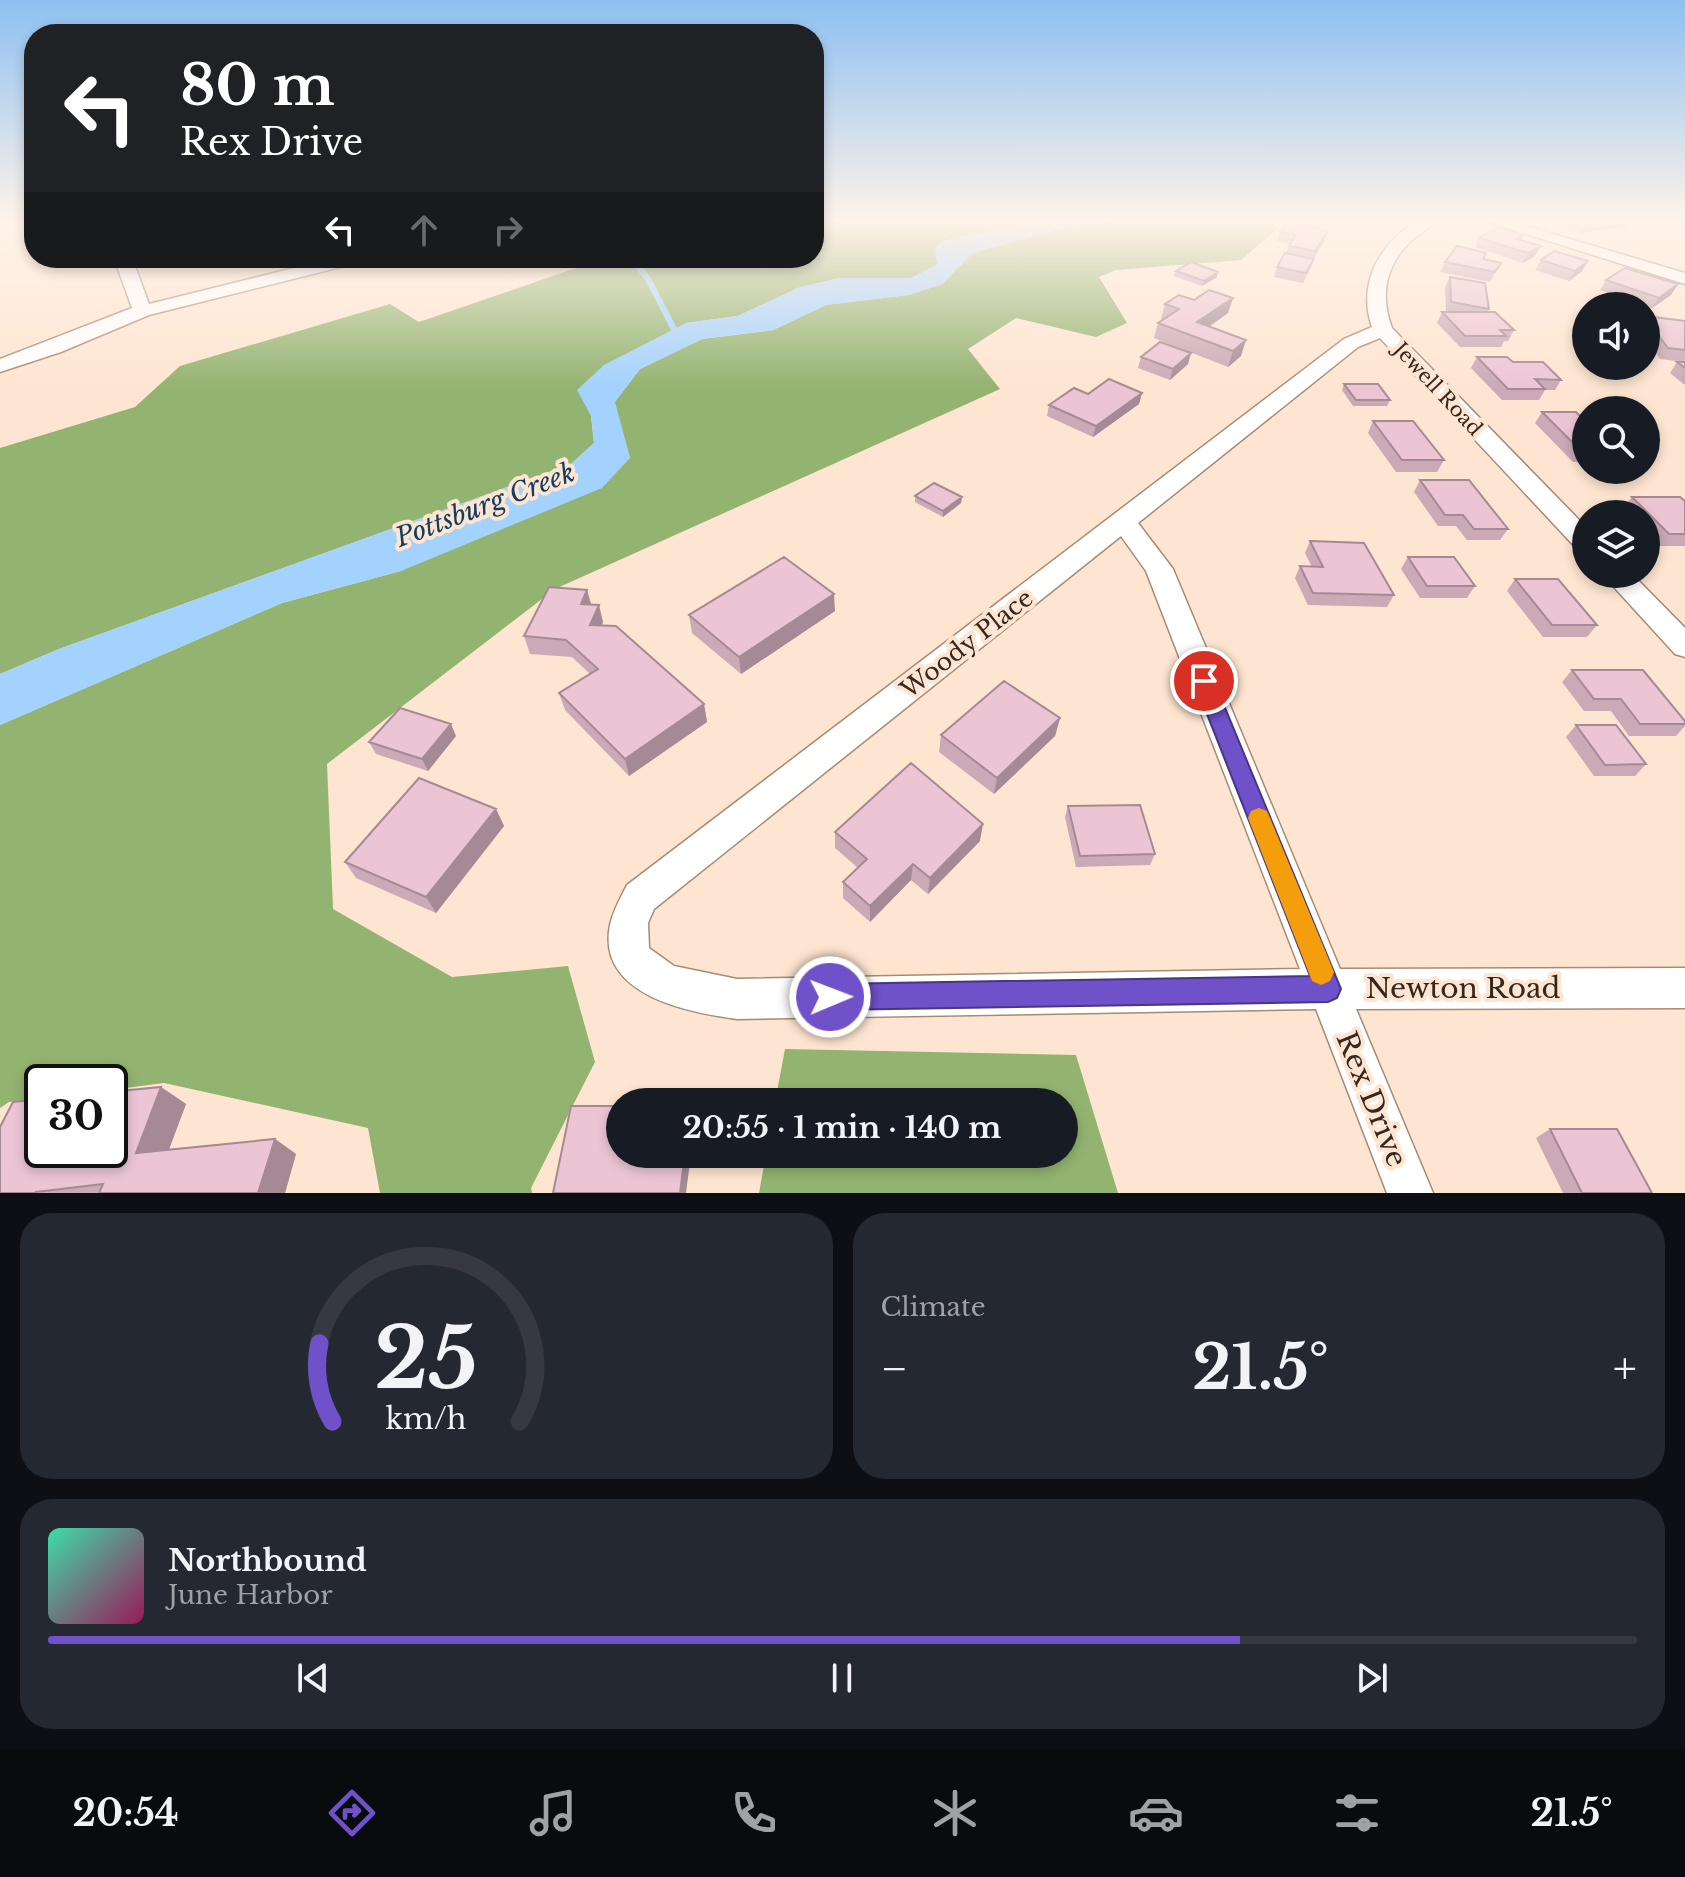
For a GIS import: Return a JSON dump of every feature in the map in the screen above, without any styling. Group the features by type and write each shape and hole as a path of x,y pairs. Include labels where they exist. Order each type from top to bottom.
{"street":[{"path":"130,277 142,311"},
{"path":"0,366 54,348 142,311 280,277"},
{"name":"Jewell Road","path":"1380,277 1373,310 1383,330 1572,528"},
{"name":"Woody Place","path":"666,986 637,966 627,944 628,919 640,897 1351,343 1383,330"},
{"name":"Rex Drive","path":"1124,522 1159,569 1410,1193"},
{"path":"1629,588 1685,646"},
{"name":"Newton Road","path":"666,986 737,999 1328,989 1685,988"}],"green space":[{"path":"551,277 914,277 839,278 798,288 738,316 686,323 591,416 594,443 571,464 59,649 0,674 0,448 135,407 180,366 390,304 419,322"},
{"path":"949,277 1100,277 1127,323 1096,337 1016,318 968,349 1000,389 555,589 327,764 333,909 452,977 568,966 595,1062 531,1188 532,1193 380,1193 368,1128 164,1083 128,1088 128,1064 24,1064 24,1100 9,1102 0,1108 0,725 282,603 401,571 630,458 614,403 640,369 702,339 773,330 826,305 908,295 942,284"},
{"path":"785,1049 1076,1055 1118,1193 759,1193 763,1168 1078,1168 1078,1088 778,1088"}],"water":[{"name":"Pottsburg Creek","path":"949,277 942,284 908,295 826,305 773,330 702,339 640,369 615,402 630,458 602,488 401,571 282,603 0,725 0,674 59,649 571,464 594,443 591,416 577,390 604,365 686,323 738,316 798,288 839,278"}],"building":[{"path":"1192,277 1211,277 1204,281"},
{"path":"1450,277 1485,283 1489,309 1451,302"},
{"path":"1611,277 1654,277 1678,284 1660,297 1660,292 1641,292 1606,280"},
{"path":"1209,290 1233,298 1197,322 1246,340 1233,351 1158,323 1179,309 1165,304 1179,295 1194,300"},
{"path":"1442,312 1495,312 1514,330 1500,330 1506,336 1465,336"},
{"path":"1660,318 1685,321 1685,350 1668,348 1660,337"},
{"path":"1160,342 1191,353 1173,369 1141,357"},
{"path":"1477,357 1543,362 1561,380 1535,379 1545,389 1508,389"},
{"path":"1109,379 1142,393 1096,426 1049,405 1074,388 1088,394"},
{"path":"1344,384 1378,384 1390,400 1356,400"},
{"path":"1542,412 1572,412 1572,442"},
{"path":"1373,421 1413,421 1444,460 1402,460"},
{"path":"1420,480 1469,480 1508,529 1474,529 1463,515 1445,515"},
{"path":"934,483 962,497 943,511 915,496"},
{"path":"1632,497 1680,497 1685,501 1685,534 1669,534 1660,525 1660,500 1635,500"},
{"path":"1310,541 1364,543 1394,595 1313,593 1300,566 1323,567"},
{"path":"784,557 834,594 739,657 689,615"},
{"path":"1408,557 1454,557 1475,586 1427,586"},
{"path":"1515,579 1558,579 1597,625 1552,625"},
{"path":"549,587 587,590 581,604 599,605 590,625 616,626 704,704 625,759 559,693 598,669 566,640 524,636"},
{"path":"1572,670 1643,670 1685,724 1640,724 1621,699 1594,699"},
{"path":"1004,681 1060,718 997,778 941,735"},
{"path":"400,708 451,724 422,759 369,742"},
{"path":"1576,725 1616,725 1646,764 1605,765"},
{"path":"911,763 983,824 930,878 913,864 870,906 843,882 867,859 835,832"},
{"path":"419,778 496,809 426,897 345,862"},
{"path":"1140,805 1155,854 1080,856 1068,806"},
{"path":"161,1087 136,1153 275,1139 258,1193 99,1193 103,1184 35,1193 0,1193 0,1127 13,1102 24,1101 24,1168 128,1168 128,1090"},
{"path":"571,1106 606,1106 606,1168 683,1168 680,1193 553,1193"},
{"path":"1550,1129 1617,1129 1652,1193 1582,1193"}],"waterway":[{"path":"646,277 678,337"}],"slow traffic":[{"path":"1259,818 1321,972"}],"route":[{"path":"830,997 1328,989 1204,681"}]}
